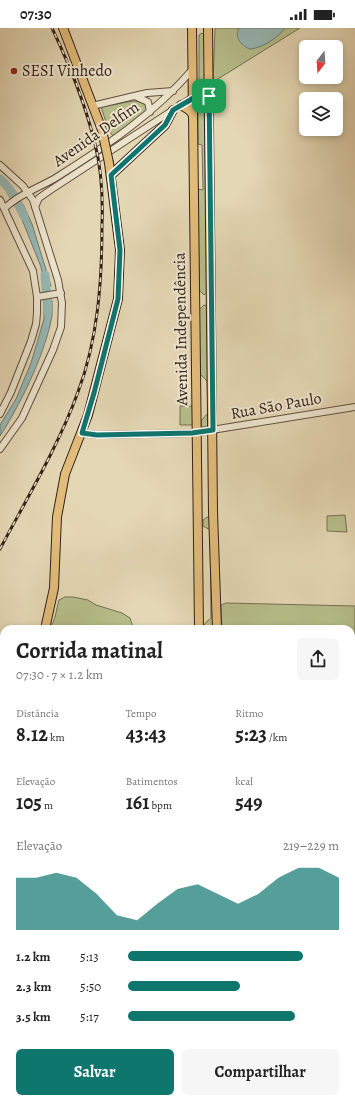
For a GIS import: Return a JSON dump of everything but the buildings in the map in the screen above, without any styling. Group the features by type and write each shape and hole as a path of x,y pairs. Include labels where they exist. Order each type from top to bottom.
{"main road":[{"path":"46,625 54,588 57,517 62,489 65,474 82,433 94,393 118,299 120,250 111,175 102,130 64,28"},
{"name":"Avenida Independência","path":"192,28 196,432 200,572 199,625"},
{"name":"Avenida Independência","path":"208,28 213,512 216,625"},
{"path":"192,70 196,84 209,89"},
{"path":"181,105 194,115"},
{"path":"111,175 165,125 173,110"}],"street":[{"name":"Avenida Delfim","path":"7,206 54,179 122,135 173,91 192,70"},
{"name":"Avenida Delfim","path":"35,206 43,195 193,97 209,89"},
{"path":"92,106 147,94 173,91"},
{"path":"136,97 148,102 150,112"},
{"path":"0,165 14,177 35,206 59,294 61,328 53,350 22,418 0,449"},
{"path":"0,200 7,206 33,271 37,297 37,319 31,341 11,392 0,414"},
{"path":"37,297 59,294"},
{"name":"Rua São Paulo","path":"82,433 97,435 196,432 355,407"}],"green space":[{"path":"215,28 300,28 213,82"},
{"path":"202,33 204,35 205,84 203,86 199,83 199,35"},
{"path":"207,96 207,292 204,295 199,290 198,189 203,190 202,145 198,144 198,101"},
{"path":"133,101 145,102 148,109 121,132 113,136 109,131 101,107"},
{"path":"204,305 208,306 212,426 202,427 201,421 208,413 207,381 200,374 199,310"},
{"path":"180,406 192,406 193,425 180,425"},
{"path":"345,515 347,532 327,531 327,516"},
{"path":"207,517 210,518 213,625 205,625 211,618 210,530 203,526 203,520"},
{"path":"65,597 73,597 88,600 96,605 122,613 130,618 132,625 51,625 59,600"},
{"path":"226,603 355,606 355,625 222,625 221,605"}],"water":[{"path":"239,28 285,28 278,36 269,42 254,49 249,49 241,43 238,38 237,35"},
{"path":"0,175 17,193 10,198 5,188 0,184"},
{"path":"23,204 32,224 51,286 45,288 41,267 17,207"},
{"path":"44,300 52,300 52,316 47,335 30,381 0,436 0,425 16,399 31,363 44,319"}],"waterway":[{"path":"0,179 11,191 24,216"},
{"path":"45,275 48,312"}],"railway":[{"path":"0,549 52,452 70,412 85,372 98,310 102,246 102,184 99,164 82,99 52,28"}],"place":[{"name":"SESI Vinhedo","path":"14,71"}],"route":[{"path":"209,89 209,96 213,430 192,433 97,435 82,433 94,393 118,299 120,250 111,175 165,125 173,110 209,89"}]}
